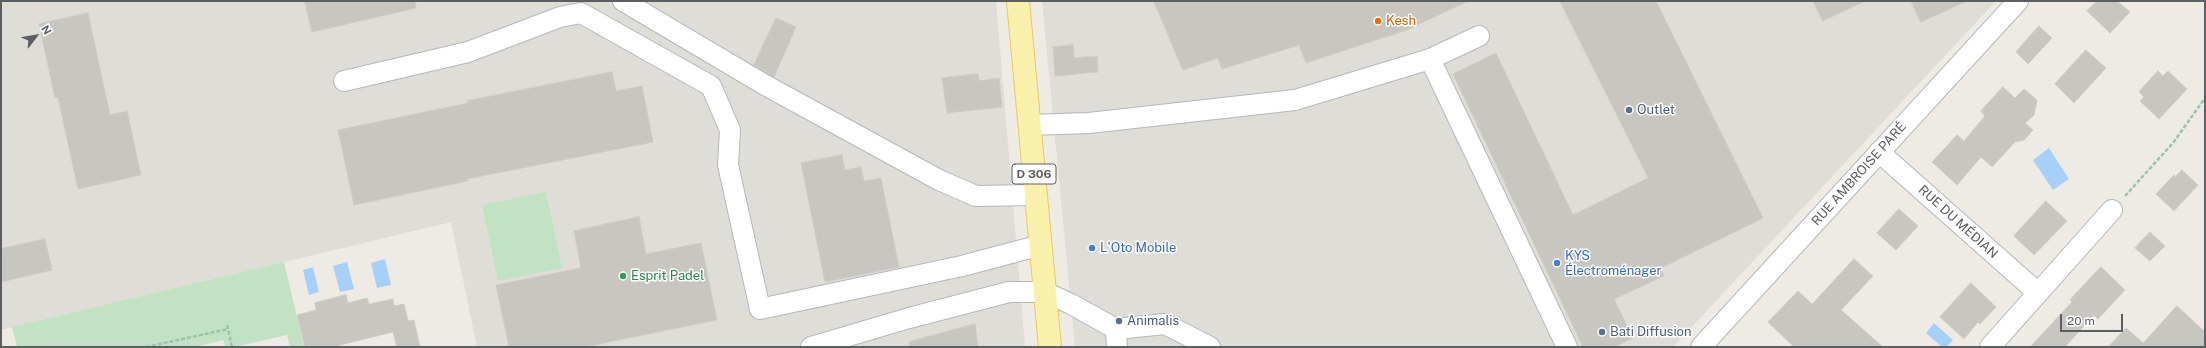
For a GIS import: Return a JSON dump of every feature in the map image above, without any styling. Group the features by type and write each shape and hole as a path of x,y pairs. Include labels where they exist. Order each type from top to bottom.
{"main road":[{"name":"D 306","path":"1018,1 1050,347"}],"street":[{"path":"623,1 765,85 939,180 976,196 1036,195"},
{"name":"RUE AMBROISE PARÉ","path":"1701,347 2018,1"},
{"path":"344,81 468,52 560,17 582,13 711,86 730,130 728,165 760,309 962,266 1041,245"},
{"path":"1029,125 1089,123 1295,100 1430,60 1479,36"},
{"path":"1430,60 1567,347"},
{"name":"RUE DU MÉDIAN","path":"1879,152 2038,293"},
{"path":"1990,347 2112,210"},
{"path":"811,347 908,318 1009,292 1045,292 1071,304 1116,338 1165,324 1210,347"}],"path":[{"path":"2112,210 2174,143 2205,98"},
{"path":"146,347 227,327 232,347"}],"shaded area":[{"path":"1,1 996,1 1025,347 477,347 451,222 1,330"},
{"path":"1042,1 1996,1 1673,347 1075,347"}],"green space":[{"path":"546,192 562,268 498,281 482,205"},
{"path":"284,262 304,347 290,347 287,335 234,347 225,347 223,340 195,347 17,347 12,327"}],"water":[{"path":"2049,148 2069,179 2053,190 2033,160"},
{"path":"385,259 391,285 377,288 371,263"},
{"path":"347,262 354,289 340,292 333,266"},
{"path":"313,267 319,292 309,295 303,270"},
{"path":"1934,323 1953,340 1946,347 1942,347 1926,333"}],"building":[{"path":"305,1 415,1 416,8 312,32"},
{"path":"1154,1 1468,1 1407,30 1306,63 1299,45 1222,69 1218,58 1183,70"},
{"path":"1560,1 1656,1 1763,218 1661,268 1664,276 1614,299 1633,338 1614,347 1583,347 1453,74 1496,53 1573,215 1648,178"},
{"path":"1813,1 1865,1 1823,21"},
{"path":"1911,1 1967,1 1921,22"},
{"path":"2097,1 2117,1 2130,12 2110,33 2087,11"},
{"path":"88,13 110,115 127,111 141,175 78,189 58,97 55,98 39,24"},
{"path":"776,18 796,27 774,77 754,65"},
{"path":"2039,26 2052,38 2028,64 2016,52"},
{"path":"1073,45 1074,58 1097,56 1098,72 1055,76 1053,47"},
{"path":"2086,50 2106,68 2074,103 2055,84"},
{"path":"2158,71 2163,76 2168,71 2187,89 2159,119 2140,101 2144,97 2139,92"},
{"path":"612,72 616,91 642,86 653,142 467,179 468,181 354,205 338,130 468,103 467,101"},
{"path":"978,74 979,81 999,78 1002,107 947,113 942,78"},
{"path":"2003,87 2015,98 2024,89 2037,100 2034,115 2025,123 2033,130 2024,140 2015,142 1992,167 1981,157 1957,185 1932,162 1957,135 1964,141 1985,116 1981,111"},
{"path":"842,155 845,170 861,167 864,181 881,178 899,267 825,282 801,163"},
{"path":"2182,170 2198,185 2174,211 2156,194 2174,175 2175,177"},
{"path":"2046,201 2067,221 2034,255 2014,236"},
{"path":"1899,209 1918,226 1896,250 1877,233"},
{"name":"Esprit Padel","path":"639,217 646,254 701,243 717,320 584,347 509,347 496,285 581,268 574,231"},
{"path":"2150,232 2165,246 2150,261 2135,248"},
{"path":"45,239 52,270 1,282 1,249"},
{"path":"1854,259 1873,276 1841,310 1883,347 1794,347 1768,322 1798,291 1812,304"},
{"path":"2101,267 2125,290 2098,319 2094,315 2065,347 2030,347 2072,302 2070,300"},
{"path":"1971,283 1996,307 1980,324 1978,322 1964,339 1940,317"},
{"path":"346,295 348,303 367,298 369,304 393,299 394,306 404,304 408,321 414,320 420,347 397,347 393,332 332,347 305,347 297,315 316,310 315,303"},
{"path":"2177,306 2205,332 2205,347 2108,347 2126,328 2143,343"},
{"path":"975,324 978,347 910,347 909,342"}],"place":[{"name":"Kesh","path":"1378,21"},
{"name":"Outlet","path":"1629,110"},
{"name":"L'Oto Mobile","path":"1092,248"},
{"name":"KYS Électroménager","path":"1557,263"},
{"name":"Esprit Padel","path":"623,276"},
{"name":"Animalis","path":"1119,321"},
{"name":"Bati Diffusion","path":"1602,332"}]}
